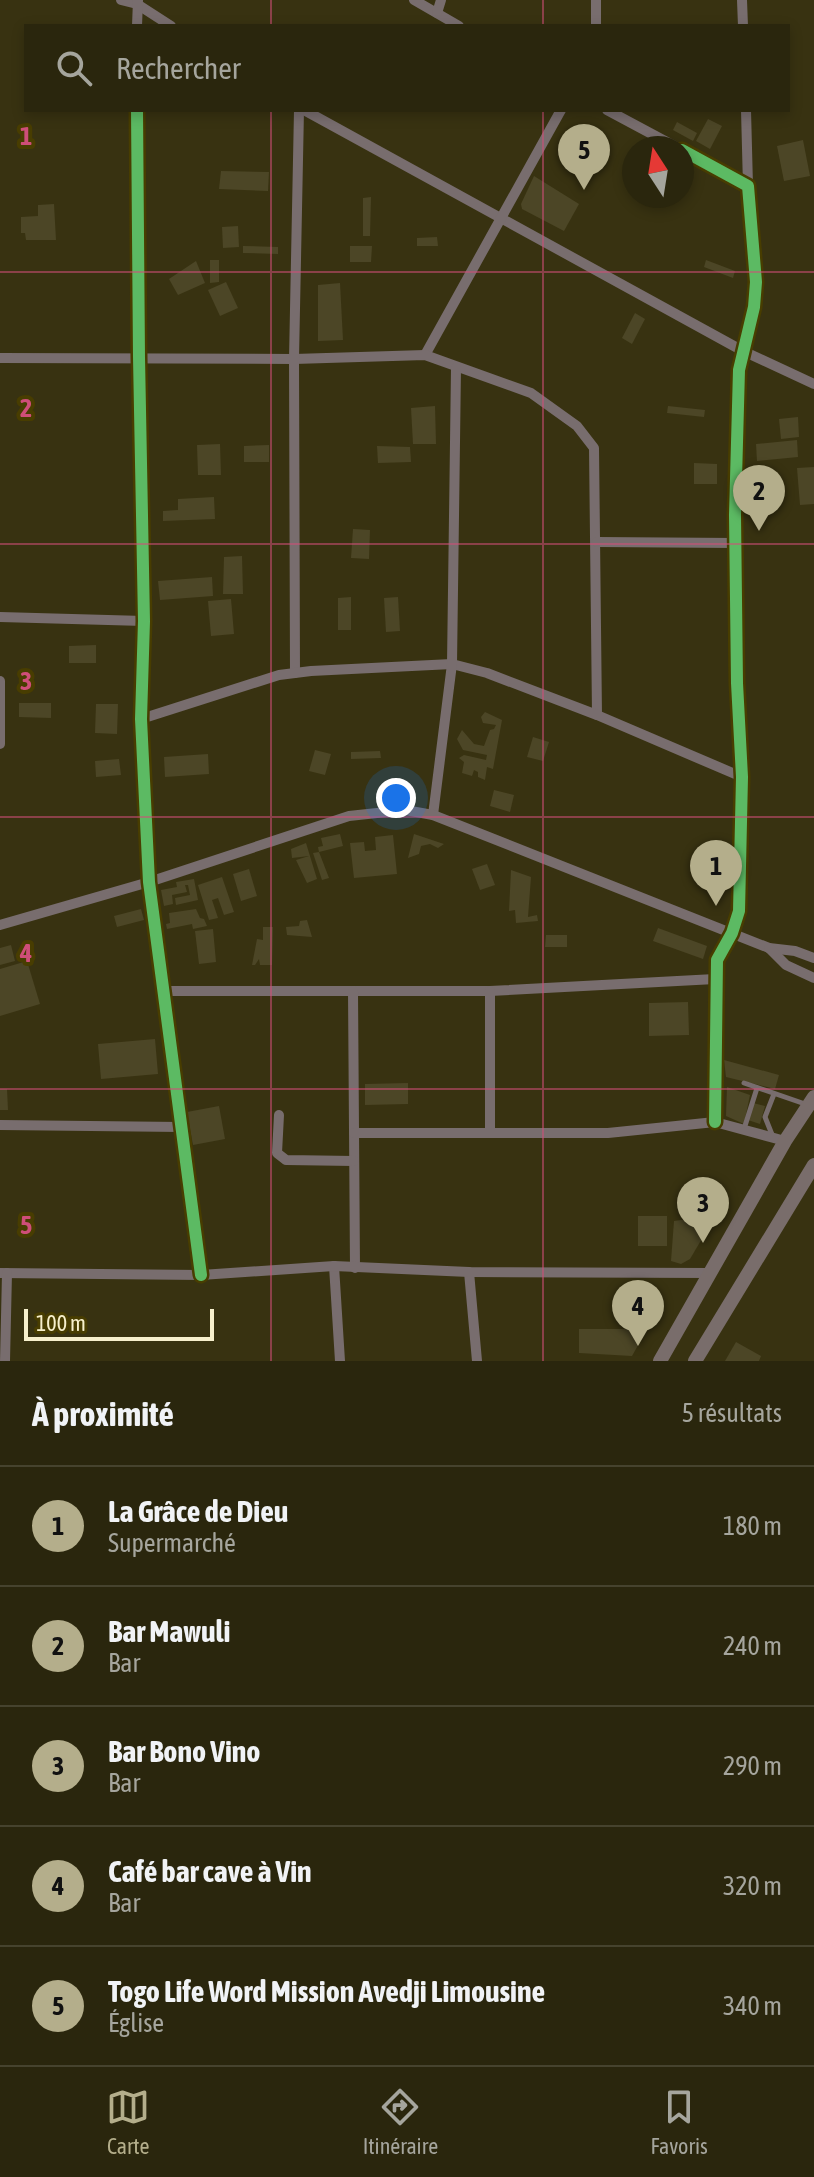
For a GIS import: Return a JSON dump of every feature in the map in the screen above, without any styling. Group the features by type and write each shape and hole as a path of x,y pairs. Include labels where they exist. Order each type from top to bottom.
{"main road":[{"path":"660,1361 779,1140 811,1101"},
{"path":"698,1359 814,1165"}],"street":[{"path":"121,0 137,2 168,24"},
{"path":"414,0 456,24"},
{"path":"437,13 441,0"},
{"path":"596,0 596,24"},
{"path":"742,0 743,24"},
{"path":"137,2 137,24"},
{"path":"137,112 144,621 141,719 149,882 201,1275"},
{"path":"295,673 294,359 302,112"},
{"path":"306,112 743,351 814,384"},
{"path":"425,355 560,112"},
{"path":"611,112 656,136"},
{"path":"715,1122 717,960 732,933 739,911 742,777 737,683 736,543 739,370 754,307 756,282 746,112"},
{"path":"694,157 748,186"},
{"path":"0,358 294,359 425,355 531,393 577,426 594,448 597,715"},
{"path":"433,815 452,664 456,368"},
{"path":"597,542 736,543"},
{"path":"0,617 144,621"},
{"path":"141,719 279,675 452,664 487,673 597,715 742,777"},
{"path":"0,681 0,744"},
{"path":"0,925 149,882 349,816 405,810 433,815 769,948 795,951 814,958"},
{"path":"769,948 786,965 814,978"},
{"path":"163,991 490,991 715,979"},
{"path":"353,991 355,1268"},
{"path":"490,991 490,1131"},
{"path":"279,1115 277,1153 280,1158 354,1161"},
{"path":"354,1133 608,1133 715,1122 779,1140"},
{"path":"0,1125 181,1127"},
{"path":"334,1266 340,1361"},
{"path":"5,1361 4,1273 201,1275 334,1266 469,1272 710,1273"},
{"path":"469,1272 477,1361"}],"lane":[{"path":"744,1083 774,1094 811,1101"},
{"path":"744,1130 757,1088"},
{"path":"774,1094 765,1117 779,1140"}],"building":[{"path":"708,119 722,126 710,149 696,141"},
{"path":"677,122 697,133 694,139 694,136 684,136 673,130"},
{"path":"803,140 810,176 784,181 777,146"},
{"path":"221,171 269,172 268,191 219,189"},
{"path":"534,176 579,204 564,231 522,209 521,204"},
{"path":"371,197 370,236 363,236 363,198"},
{"path":"54,204 56,240 26,240 25,233 21,233 21,217 38,216 38,205"},
{"path":"238,226 239,247 223,248 222,227"},
{"path":"437,237 438,246 417,246 417,238"},
{"path":"243,246 278,247 278,254 243,253"},
{"path":"350,246 372,246 371,262 350,262"},
{"path":"210,260 219,260 219,282 210,283"},
{"path":"706,260 735,271 733,278 704,267"},
{"path":"196,261 205,283 178,295 169,279"},
{"path":"226,282 238,308 220,316 208,290"},
{"path":"340,283 343,340 318,341 318,285"},
{"path":"635,313 645,319 632,344 622,338"},
{"path":"435,406 436,444 413,444 411,408"},
{"path":"668,406 705,410 704,417 667,413"},
{"path":"798,417 799,437 781,439 779,419"},
{"path":"797,440 798,457 757,461 756,444"},
{"path":"220,444 221,475 198,475 197,445"},
{"path":"269,445 269,462 244,462 244,446"},
{"path":"377,446 410,447 411,462 378,463"},
{"path":"694,463 717,464 717,484 694,484"},
{"path":"814,467 814,504 800,505 797,468"},
{"path":"772,472 774,490 752,493 750,475"},
{"path":"214,497 215,519 163,521 163,511 178,510 178,499"},
{"path":"353,529 370,530 369,559 351,558"},
{"path":"242,556 243,594 223,594 224,557"},
{"path":"212,577 213,596 160,600 158,581"},
{"path":"351,597 351,630 338,630 338,598"},
{"path":"398,597 400,631 386,632 384,598"},
{"path":"231,599 234,634 211,636 208,601"},
{"path":"96,645 96,663 69,663 69,646"},
{"path":"19,703 51,703 51,718 19,717"},
{"path":"96,704 118,704 117,734 95,733"},
{"path":"485,712 502,720 493,769 487,767 485,780 478,777 478,772 474,770 472,776 462,773 464,762 459,758 464,755 486,760 487,755 463,750 457,739 462,730 474,744 484,746 490,730 496,725 483,723 481,717"},
{"path":"533,737 549,742 543,761 527,757"},
{"path":"315,750 331,754 325,775 309,771"},
{"path":"380,751 381,758 351,759 351,752"},
{"path":"208,754 209,774 165,777 164,757"},
{"path":"119,759 121,775 96,777 95,761"},
{"path":"494,790 514,795 510,812 490,806"},
{"path":"340,834 343,846 319,852 318,847 323,846 321,838"},
{"path":"414,834 444,844 438,848 430,844 421,846 419,854 408,858"},
{"path":"393,835 397,874 354,878 350,843 364,842 365,851 376,850 375,837"},
{"path":"306,843 317,879 307,883 296,860 309,856 292,858 291,849"},
{"path":"319,852 329,878 322,880 313,853"},
{"path":"487,864 495,885 480,890 472,869"},
{"path":"249,869 257,896 241,901 233,874"},
{"path":"511,870 531,877 528,917 537,915 538,921 516,923 515,910 509,911"},
{"path":"222,877 234,912 224,915 218,898 212,900 218,918 209,920 198,885"},
{"path":"194,879 198,900 176,905 175,898 190,895 188,885 185,885 187,892 172,895 173,904 164,906 161,890 177,887 176,882"},
{"path":"141,909 144,920 117,927 114,916"},
{"path":"196,909 207,926 193,929 192,924 167,929 169,913"},
{"path":"307,920 312,937 287,935 286,927 299,926 300,921"},
{"path":"263,927 273,927 272,965 260,965 259,959 252,965 257,939 263,940"},
{"path":"658,928 707,946 703,959 653,941"},
{"path":"213,929 216,962 199,964 195,931"},
{"path":"546,935 567,935 567,947 545,947"},
{"path":"11,945 15,961 0,965 0,948"},
{"path":"27,961 40,1004 0,1016 0,969"},
{"path":"688,1002 689,1035 649,1036 649,1003"},
{"path":"155,1039 158,1074 101,1079 98,1044"},
{"path":"724,1060 779,1075 775,1089 726,1077"},
{"path":"408,1083 408,1104 365,1105 365,1084"},
{"path":"727,1087 750,1095 744,1124 726,1116"},
{"path":"0,1089 7,1089 8,1110 0,1110"},
{"path":"753,1103 765,1106 760,1124 748,1120"},
{"path":"219,1106 225,1139 193,1145 187,1112"},
{"path":"638,1216 667,1216 667,1246 638,1246"},
{"path":"709,1216 713,1220 690,1259 681,1264 671,1261 674,1221"},
{"path":"651,1322 632,1356 579,1353 579,1329 628,1329 628,1325"},
{"path":"736,1342 761,1356 759,1361 725,1361"}],"cycle path":[{"path":"137,112 144,621 141,719 149,882 201,1275"},
{"path":"694,157 748,186 756,282 754,307 739,370 735,515 737,683 742,777 739,911 732,933 717,960 715,1122"}],"place":[{"name":"Togo Life Word Mission Avedji Limousine","path":"584,190"},
{"name":"Bar Mawuli","path":"759,531"},
{"name":"La Grâce de Dieu","path":"716,906"},
{"name":"Bar Bono Vino","path":"703,1243"},
{"name":"Café bar cave à Vin","path":"638,1346"}]}
